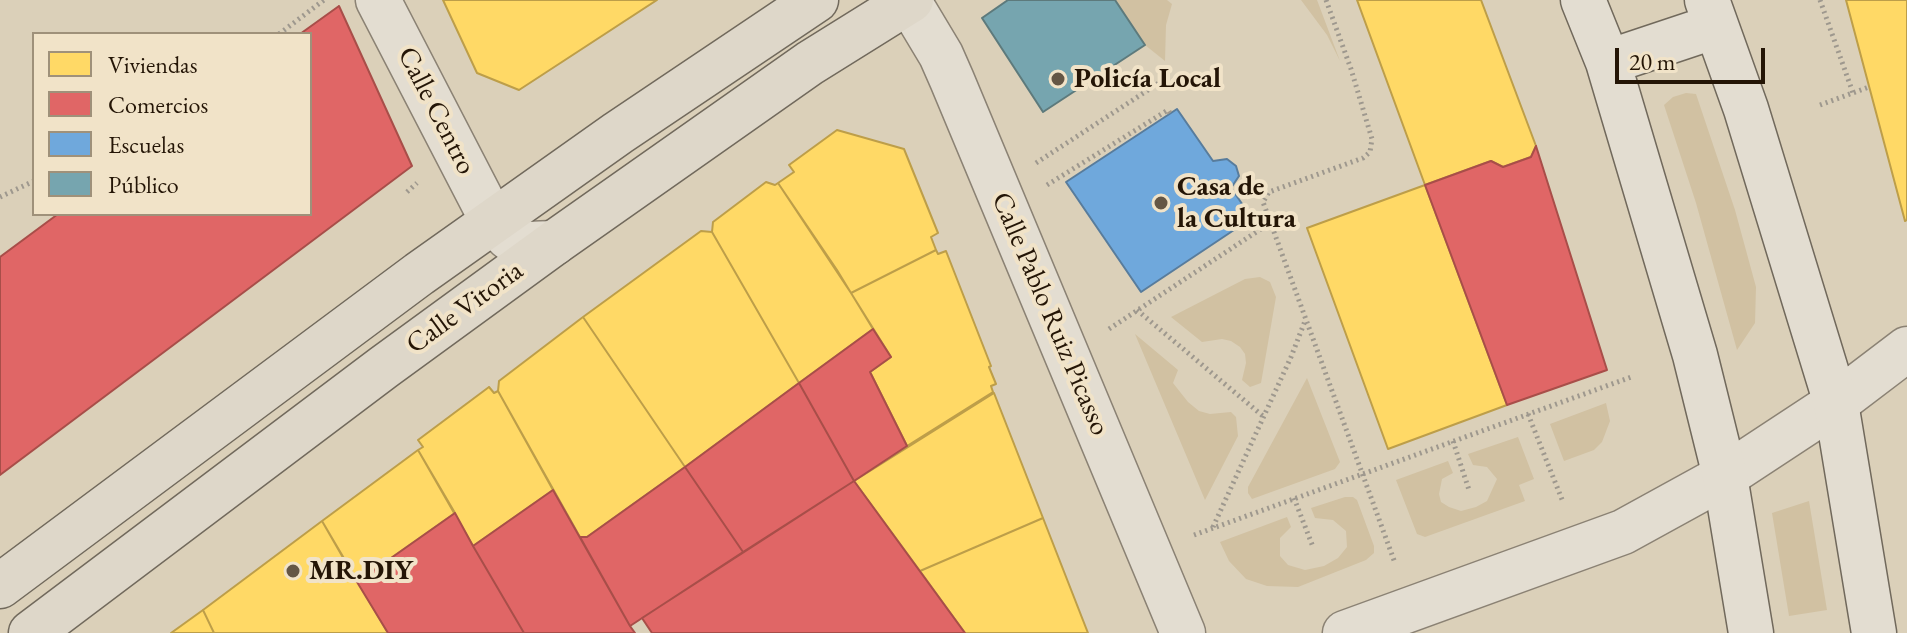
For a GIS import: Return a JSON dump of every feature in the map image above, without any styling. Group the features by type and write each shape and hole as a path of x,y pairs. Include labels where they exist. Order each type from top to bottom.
{"highway":[{"name":"Calle Vitoria","path":"0,586 493,222 631,124 816,0"},
{"name":"Calle Vitoria","path":"31,633 554,243 810,63 909,0"}],"street":[{"name":"Calle Centro","path":"378,0 493,222"},
{"name":"Calle Pablo Ruiz Picasso","path":"909,0 952,80 1183,633"},
{"path":"1583,0 1608,62 1695,355 1725,476 1751,633"},
{"path":"1608,62 1712,13 1746,109 1836,403 1874,633"},
{"path":"493,222 509,238 528,244 554,243"},
{"path":"1345,633 1623,532 1725,476 1836,403 1907,349"}],"path":[{"path":"282,32 324,0"},
{"path":"1326,0 1372,139 1370,152 1363,158 1269,192 1263,202 1396,564"},
{"path":"1820,0 1853,93"},
{"path":"1035,164 1162,81"},
{"path":"1820,105 1869,87"},
{"path":"1046,186 1168,110 1170,113"},
{"path":"0,197 32,182"},
{"path":"1109,329 1270,223"},
{"path":"1137,310 1264,417"},
{"path":"1213,528 1306,320"},
{"path":"1194,535 1634,376"},
{"path":"1528,414 1563,502"},
{"path":"1453,441 1469,490"},
{"path":"1294,498 1313,547"}],"shaded area":[{"path":"1115,0 1167,0 1172,4 1166,25 1165,61 1145,45"},
{"path":"1301,0 1317,0 1340,61 1327,35"},
{"path":"1696,94 1735,210 1756,287 1755,323 1737,350 1696,203 1664,105 1673,97"},
{"path":"1260,277 1270,282 1276,297 1261,383 1250,387 1242,380 1246,363 1240,347 1222,339 1202,342 1171,317 1245,279"},
{"path":"1135,334 1178,370 1173,383 1188,402 1199,411 1210,414 1231,412 1236,417 1238,436 1205,500"},
{"path":"1307,378 1340,462 1335,469 1252,499 1248,487"},
{"path":"1606,403 1610,421 1602,442 1594,450 1564,461 1550,424"},
{"path":"1518,437 1534,479 1519,485 1525,501 1425,537 1417,534 1396,480 1448,461 1453,473 1442,479 1441,502 1461,511 1476,507 1487,501 1497,479 1487,467 1473,465 1468,454"},
{"path":"1345,497 1357,500 1374,553 1366,560 1298,587 1267,586 1246,579 1229,561 1220,542 1287,517 1291,527 1280,538 1280,556 1288,565 1305,570 1324,566 1338,558 1347,547 1346,531 1333,520 1315,518 1311,508"},
{"path":"1809,501 1827,610 1789,616 1772,513"}],"building: Viviendas":[{"path":"443,0 657,0 519,90 477,73"},
{"path":"1357,0 1481,0 1536,146 1531,157 1503,167 1491,161 1425,185"},
{"path":"1846,0 1907,0 1905,221"},
{"path":"837,130 904,149 938,233 931,237 936,250 851,293 778,183 794,172 789,165"},
{"path":"766,182 778,183 873,329 799,383 712,232 713,222"},
{"path":"1425,185 1507,405 1388,449 1307,228"},
{"path":"701,231 712,232 799,383 685,467 583,317"},
{"path":"936,250 938,254 946,251 996,384 991,386 993,392 907,446 870,372 891,357 851,293"},
{"path":"583,317 685,467 587,537 580,537 498,391 499,381"},
{"path":"489,387 494,393 498,391 553,490 473,546 418,450 423,447 418,440"},
{"path":"994,393 1043,518 920,571 854,481"},
{"path":"418,450 455,513 357,582 322,521"},
{"path":"1043,518 1088,633 965,633 920,571"},
{"path":"322,521 388,633 214,633 203,610"},
{"path":"203,610 214,633 171,633"}],"building: Comercios":[{"path":"339,6 412,166 0,475 0,257 55,216 312,216 312,32 303,32"},
{"path":"1536,146 1607,370 1507,405 1425,185 1491,161 1503,167 1531,157"},
{"path":"873,329 891,357 870,372 907,446 854,481 799,383"},
{"path":"799,383 854,481 743,552 685,467"},
{"path":"685,467 743,552 630,626 580,537 587,537"},
{"path":"854,481 965,633 652,633 642,618"},
{"path":"553,490 635,633 524,633 473,546"},
{"path":"455,513 524,633 388,633 357,582"}],"building: Escuelas":[{"name":"Casa de la Cultura","path":"1177,109 1213,161 1227,159 1236,166 1239,176 1231,188 1252,218 1141,292 1066,182"}],"building: Público":[{"name":"Policía Local","path":"1008,0 1115,0 1145,45 1043,112 982,18"}],"place":[{"name":"Policía Local","path":"1058,79"},
{"name":"Casa de la Cultura","path":"1161,203"},
{"name":"MR.DIY","path":"293,571"}]}
